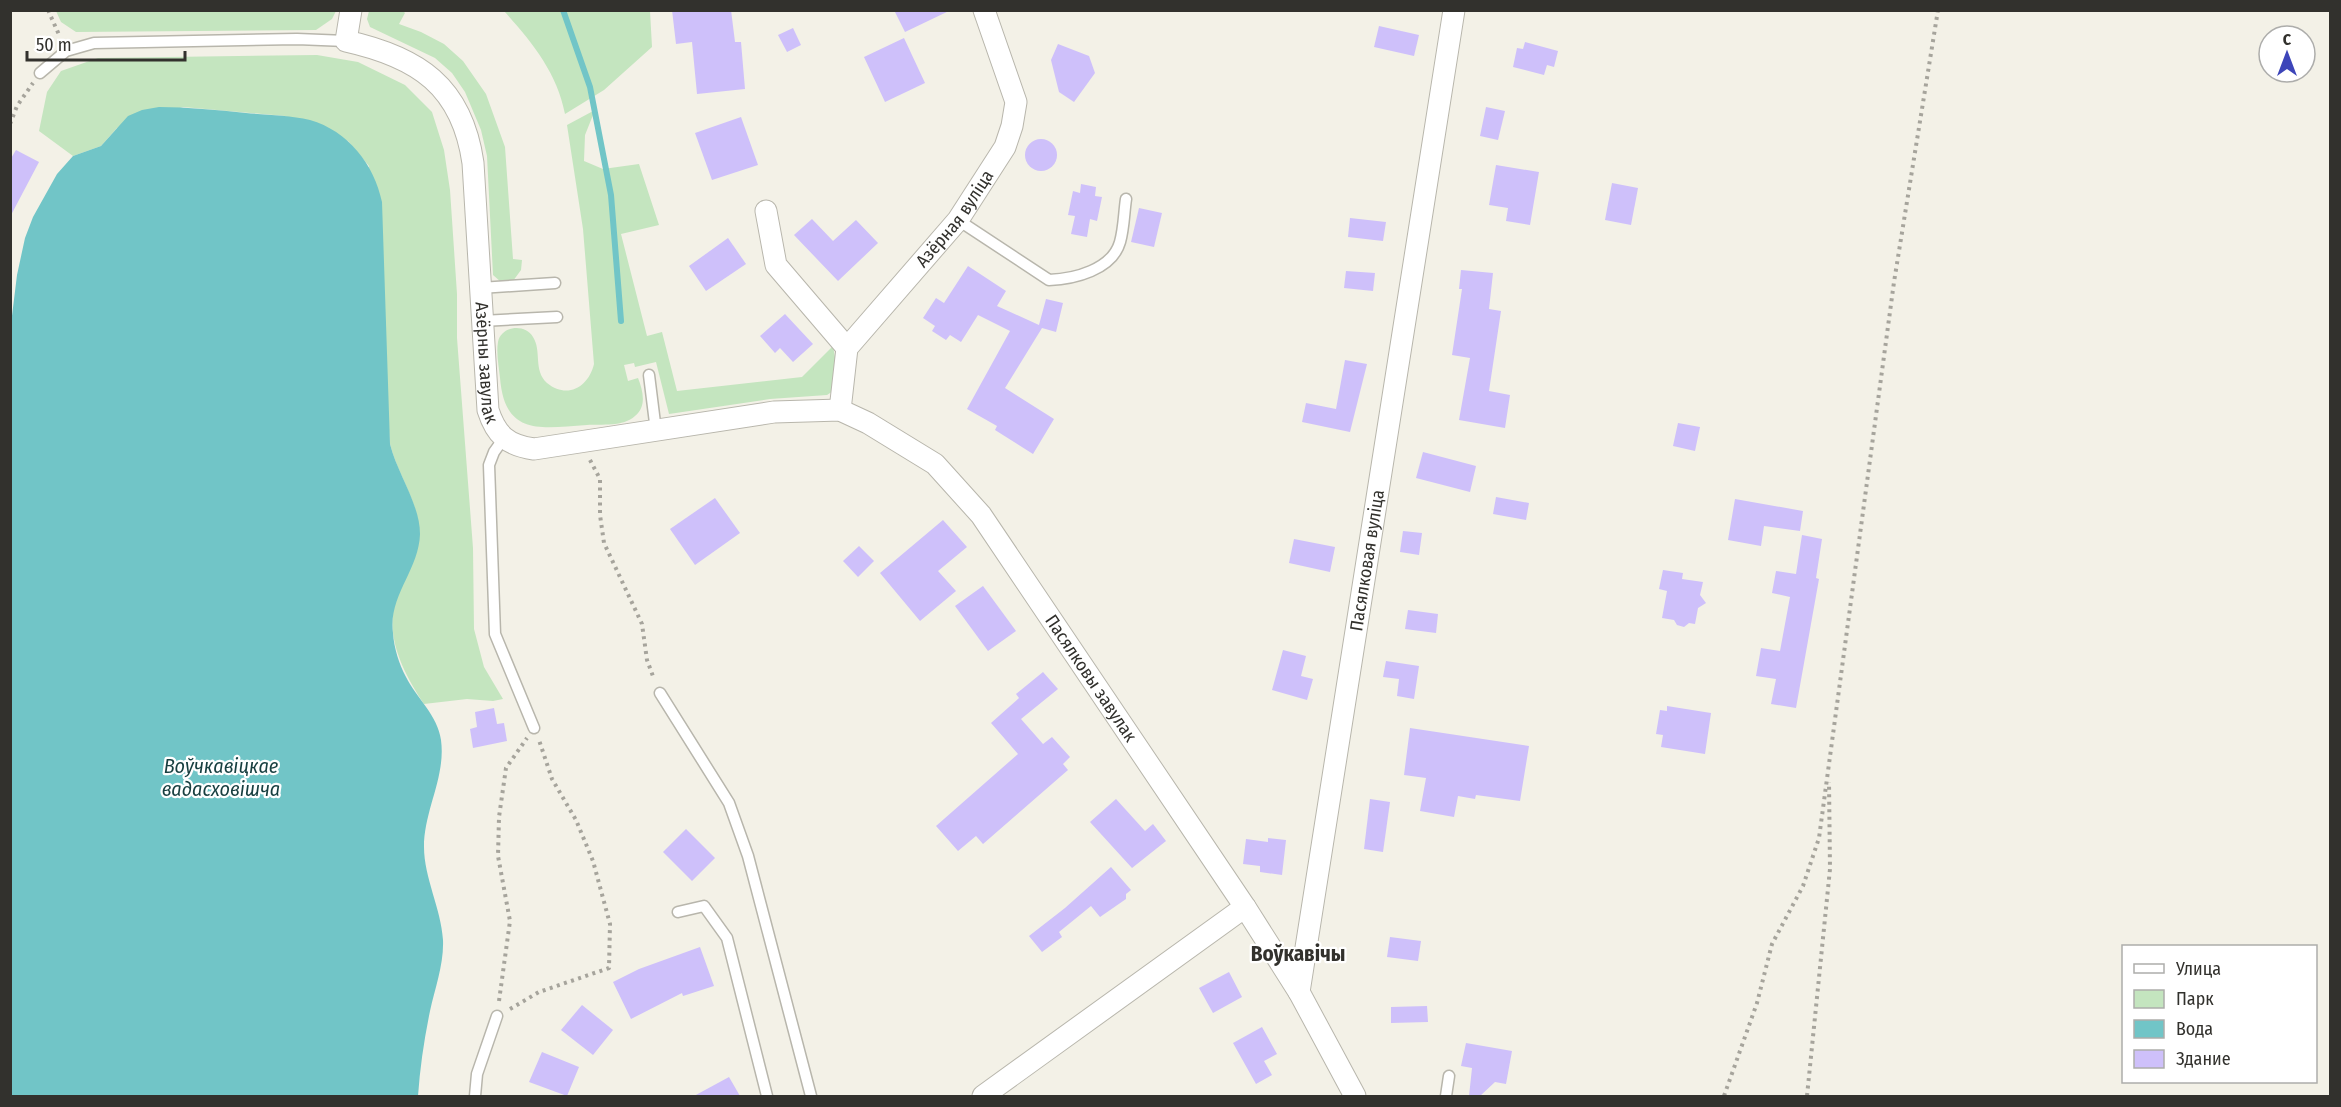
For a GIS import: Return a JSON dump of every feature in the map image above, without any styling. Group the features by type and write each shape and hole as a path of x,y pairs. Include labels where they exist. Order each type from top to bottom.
{"street":[{"path":"346,41 351,10"},
{"name":"Азёрная вуліца","path":"846,348 958,220 1005,147 1012,126 1016,102 984,10"},
{"name":"Пасялковая вуліца","path":"1299,992 1454,10"},
{"name":"Азёрны завулак","path":"346,41 385,52 419,67 444,92 464,124 473,163 488,410 493,425 504,438 519,447 534,449 774,412 840,410"},
{"path":"766,211 776,265 846,348 840,410"},
{"name":"Пасялковы завулак","path":"840,410 868,423 935,464 981,515 1245,907 1299,992"},
{"path":"983,1096 1245,907"},
{"path":"1299,992 1355,1096"}],"lane":[{"path":"40,73 66,51 94,43 297,39 346,41"},
{"path":"958,220 1049,280 1066,279 1099,267 1113,256 1120,243 1126,199"},
{"path":"480,288 555,283"},
{"path":"482,321 558,317"},
{"path":"649,375 656,431"},
{"path":"504,438 494,452 489,465 495,633 534,728"},
{"path":"660,693 729,803 748,856 811,1096"},
{"path":"678,912 704,906 727,938 767,1096"},
{"path":"475,1096 477,1074 496,1016"},
{"path":"1446,1096 1449,1076"}],"path":[{"path":"48,10 66,51"},
{"path":"1724,1096 1756,1003 1772,944 1803,886 1819,838 1894,282 1938,10"},
{"path":"10,124 17,106 40,73"},
{"path":"581,443 600,479 600,515 604,543 642,624 647,660 660,693"},
{"path":"496,1016 510,921 498,856 499,817 506,768 534,728"},
{"path":"496,1016 539,992 609,968 610,924 593,861 576,820 552,778 534,728"},
{"path":"1807,1096 1830,869 1828,770"}],"green space":[{"path":"56,11 336,11 332,19 316,30 76,32 61,22"},
{"path":"369,11 403,11 405,13 399,24 444,44 463,61 486,94 505,147 513,259 522,260 521,270 513,281 501,282 493,275 487,156 481,130 465,92 452,73 435,58 370,27 367,19"},
{"path":"504,11 650,11 652,47 604,90 565,114 556,84 542,58"},
{"path":"317,55 358,62 405,85 432,112 444,150 450,190 457,294 457,338 473,548 474,629 484,667 503,699 493,701 467,699 424,704 408,677 396,649 392,619 400,588 416,553 419,531 415,509 390,444 369,166 348,141 285,116 183,107 117,128 101,146 73,156 39,131 47,92 61,71 98,58"},
{"path":"595,110 585,135 584,161 603,169 639,164 659,225 621,234 647,336 662,332 677,391 802,377 833,346 839,380 836,389 827,395 770,399 669,414 656,362 635,367 634,363 624,365 628,381 638,378 643,403 639,412 625,422 541,427 528,425 518,420 509,411 503,397 497,351 498,342 504,332 519,328 533,337 536,342 540,372 547,383 555,388 570,390 576,388 588,379 594,364 583,229 567,125"}],"water":[{"name":"Воўчкавіцкае вадасховішча","path":"159,107 286,116 324,125 347,141 366,162 382,202 390,444 416,511 420,534 415,559 395,607 394,639 403,672 436,723 442,754 438,780 427,820 424,847 427,870 442,928 443,949 426,1033 418,1096 11,1096 10,332 17,275 25,238 33,217 57,174 73,156 101,146 128,116 142,110"}],"building":[{"path":"672,10 731,10 735,42 741,42 745,89 697,94 692,42 676,44"},
{"path":"894,10 951,10 905,32"},
{"path":"1379,26 1419,35 1414,56 1374,47"},
{"path":"793,28 801,45 787,52 778,35"},
{"path":"904,38 925,83 885,102 864,57"},
{"path":"1525,42 1558,51 1554,67 1547,65 1544,75 1513,67 1517,48 1523,49"},
{"path":"1058,44 1089,56 1095,73 1074,102 1059,92 1051,60"},
{"path":"1486,107 1505,111 1498,140 1480,136"},
{"path":"741,117 758,165 712,180 695,133"},
{"path":"1041,139 1052,144 1057,155 1052,166 1041,171 1030,166 1025,155 1030,144"},
{"path":"16,150 39,162 10,217 10,160"},
{"path":"1496,165 1539,172 1530,225 1506,221 1508,208 1489,205"},
{"path":"1612,183 1638,188 1631,225 1605,220"},
{"path":"1081,184 1096,187 1095,196 1102,197 1097,221 1090,219 1087,237 1071,234 1075,216 1068,215 1073,191 1080,193"},
{"path":"1139,208 1162,213 1154,247 1131,242"},
{"path":"1350,218 1386,222 1383,241 1348,237"},
{"path":"812,219 833,241 856,220 878,243 838,281 794,235"},
{"path":"728,238 746,264 706,291 689,266"},
{"path":"968,266 1006,291 997,306 1039,325 1046,299 1063,303 1056,332 1042,328 1005,388 1054,419 1033,454 995,430 997,426 967,409 1010,331 978,315 961,342 950,335 946,340 932,331 935,326 923,318 936,298 944,303"},
{"path":"1461,270 1493,273 1489,309 1501,311 1489,391 1510,395 1505,428 1459,420 1470,358 1452,355 1462,289 1459,289"},
{"path":"1346,271 1375,273 1373,291 1344,288"},
{"path":"785,314 813,344 793,362 780,348 775,353 760,336"},
{"path":"1345,360 1367,364 1350,432 1302,422 1306,403 1336,409"},
{"path":"1678,423 1700,427 1695,451 1673,446"},
{"path":"1423,452 1476,466 1470,492 1416,478"},
{"path":"1496,497 1529,503 1526,520 1493,514"},
{"path":"715,498 740,533 695,565 670,529"},
{"path":"1735,499 1803,511 1800,531 1764,526 1761,546 1728,540"},
{"path":"943,520 967,547 938,571 956,591 920,621 880,573"},
{"path":"1403,531 1422,533 1419,555 1400,552"},
{"path":"1802,535 1822,539 1816,578 1819,579 1796,708 1771,704 1776,679 1756,676 1761,648 1780,651 1790,597 1772,593 1776,571 1796,574"},
{"path":"1294,539 1335,547 1330,572 1289,563"},
{"path":"859,546 874,561 858,577 843,561"},
{"path":"1663,570 1683,573 1682,579 1703,582 1700,595 1706,603 1698,608 1695,624 1689,623 1684,627 1677,625 1674,620 1662,618 1667,591 1659,589"},
{"path":"983,586 1016,631 988,651 955,606"},
{"path":"1408,610 1438,614 1436,633 1405,629"},
{"path":"1283,650 1306,656 1301,676 1313,679 1307,700 1272,690"},
{"path":"1386,661 1419,666 1414,699 1397,696 1399,679 1383,677"},
{"path":"1043,672 1058,689 1021,719 1043,744 1052,737 1070,757 1063,764 1068,770 983,844 976,836 958,851 936,826 1018,754 991,723 1019,698 1016,694"},
{"path":"1667,706 1711,713 1705,754 1661,747 1663,735 1656,734 1660,710 1667,711"},
{"path":"494,708 497,724 504,723 507,741 473,748 470,729 477,727 475,712"},
{"path":"1410,728 1529,746 1520,801 1476,795 1475,799 1458,796 1454,817 1420,811 1426,778 1404,775"},
{"path":"1116,799 1145,831 1153,824 1166,841 1132,868 1090,822"},
{"path":"1370,799 1390,802 1383,852 1364,849"},
{"path":"686,829 715,858 692,881 663,852"},
{"path":"1268,838 1286,840 1282,875 1260,872 1260,866 1243,864 1246,839 1268,842"},
{"path":"1111,867 1131,890 1126,894 1126,899 1100,917 1091,906 1059,932 1062,937 1042,952 1029,936"},
{"path":"1390,937 1421,941 1418,961 1387,957"},
{"path":"700,947 714,986 683,996 682,993 631,1019 613,982 639,969"},
{"path":"1229,972 1242,997 1213,1013 1199,988"},
{"path":"582,1005 613,1030 593,1055 561,1030"},
{"path":"1427,1006 1428,1022 1391,1023 1391,1007"},
{"path":"1262,1027 1277,1054 1264,1061 1272,1075 1256,1084 1233,1043"},
{"path":"1466,1043 1512,1051 1506,1084 1495,1082 1480,1096 1469,1096 1472,1068 1461,1066"},
{"path":"542,1052 579,1067 567,1096 529,1082"},
{"path":"729,1077 740,1096 694,1096"}],"waterway":[{"path":"563,10 590,87 611,195 621,321"}],"district":[{"name":"Воўкавічы","path":"1298,954"}]}
